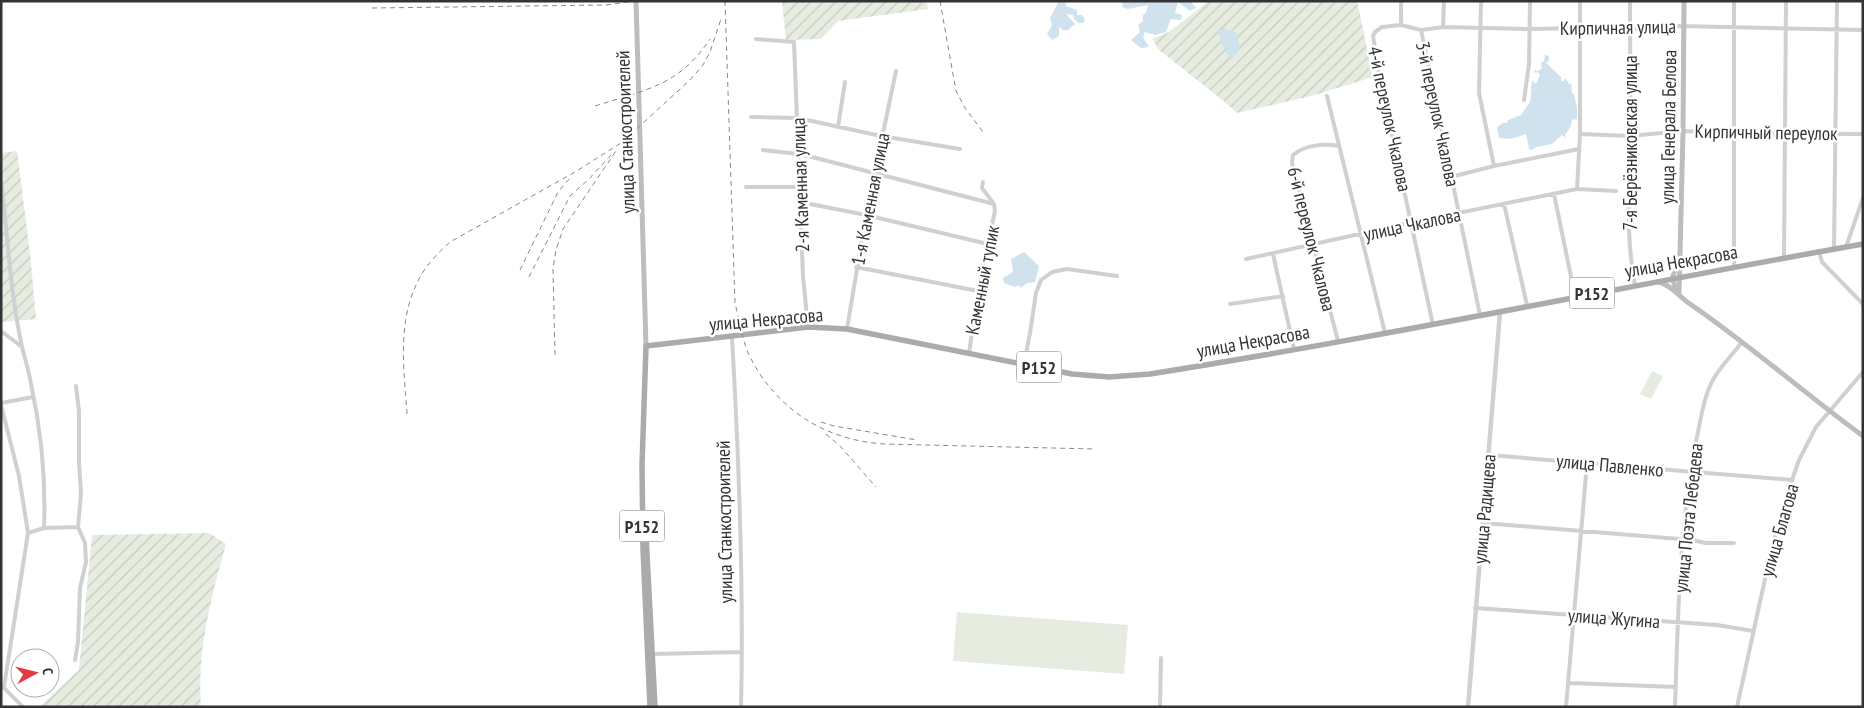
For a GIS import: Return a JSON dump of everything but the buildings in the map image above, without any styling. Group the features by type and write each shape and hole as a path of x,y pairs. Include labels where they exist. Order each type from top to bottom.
{"main road":[{"name":"улица Станкостроителей","path":"636,1 647,346 645,465 647,550 655,707"},
{"name":"улица Генерала Белова","path":"1679,294 1684,131 1684,1"},
{"name":"улица Некрасова","path":"647,346 808,327 847,329 1072,374 1109,377 1150,374 1433,325 1575,296 1863,244"},
{"name":"улица Генерала Белова","path":"1672,279 1680,254"},
{"path":"1672,279 1679,294"},
{"path":"1656,282 1668,285 1686,301 1863,436"},
{"name":"улица Станкостроителей","path":"647,346 642,466 642,540 650,707"}],"street":[{"path":"1401,1 1401,26"},
{"path":"1443,26 1444,1"},
{"path":"1481,1 1479,94 1494,166"},
{"path":"1524,100 1529,64 1530,1"},
{"path":"1577,189 1580,134 1580,1"},
{"name":"7-я Берёзниковская улица","path":"1630,1 1628,225 1630,264 1635,285"},
{"path":"1734,1 1734,267"},
{"path":"1784,258 1786,1"},
{"path":"1834,249 1837,1"},
{"name":"Кирпичная улица","path":"1375,32 1382,27 1401,26 1421,30 1443,26 1530,30 1579,28 1630,30 1684,26 1863,30"},
{"name":"3-й переулок Чкалова","path":"1421,30 1480,315"},
{"name":"4-й переулок Чкалова","path":"1375,32 1373,36 1379,74 1433,325"},
{"name":"2-я Каменная улица","path":"756,39 794,42 800,202 808,327"},
{"name":"1-я Каменная улица","path":"847,329 856,267 896,71"},
{"path":"838,127 845,82"},
{"path":"1326,96 1340,146 1385,333"},
{"path":"751,117 798,118 882,136 960,149"},
{"name":"Кирпичный переулок","path":"1580,134 1630,136 1684,131 1863,134"},
{"name":"6-й переулок Чкалова","path":"1338,341 1292,163 1293,156 1299,150 1326,143 1340,146"},
{"path":"763,150 798,154 875,172 994,204"},
{"path":"1451,177 1494,166 1579,150"},
{"path":"1,181 16,307 22,347 33,397 41,458 45,509 44,528"},
{"name":"Каменный тупик","path":"970,353 978,292 996,211 994,204 982,188 983,182"},
{"path":"746,187 800,187"},
{"name":"улица Чкалова","path":"1246,259 1577,189 1616,191"},
{"path":"1554,194 1575,296"},
{"path":"1846,247 1863,198"},
{"path":"800,202 866,215 988,244"},
{"path":"1504,204 1527,306"},
{"path":"1819,252 1822,262 1863,304"},
{"path":"1273,254 1294,349"},
{"path":"856,267 978,292"},
{"path":"1024,364 1036,294 1041,280 1052,272 1067,269 1117,276"},
{"path":"1230,304 1283,296"},
{"name":"улица Радищева","path":"1468,707 1500,312"},
{"path":"1,331 22,347"},
{"name":"улица Станкостроителей","path":"732,337 740,514 741,707"},
{"name":"улица Поэта Лебедева","path":"1675,707 1677,622 1690,471 1708,391 1714,378 1742,342"},
{"name":"улица Благова","path":"1737,707 1772,547 1792,480 1814,431 1829,409 1863,372"},
{"path":"75,660 78,642 80,588 86,562 85,543 78,526 81,494 79,411 76,386"},
{"path":"23,707 2,686 28,533 19,476 1,404 33,397"},
{"name":"улица Павленко","path":"1489,455 1792,480"},
{"path":"1566,707 1587,463"},
{"path":"1483,523 1706,543 1734,543"},
{"path":"28,533 44,528 78,526"},
{"name":"улица Жугина","path":"1475,608 1718,625 1752,632"},
{"path":"652,654 742,652"},
{"path":"1160,707 1161,658"},
{"path":"1569,683 1676,687"}],"shaded area":[{"path":"782,1 927,1 928,9 838,21 821,39 786,40"},
{"path":"1209,1 1357,1 1373,77 1315,95 1237,113 1159,50 1152,39 1169,32"},
{"path":"17,151 36,319 1,322 1,153"},
{"path":"1652,371 1663,376 1651,399 1640,394"},
{"path":"209,533 226,544 206,624 201,665 201,707 39,707 49,698 60,698 60,688 79,670 92,535"},
{"path":"957,612 1128,625 1124,674 953,661"}],"water":[{"path":"1059,1 1066,1 1066,6 1077,10 1077,15 1082,15 1085,20 1083,23 1078,23 1073,15 1066,14 1075,24 1068,30 1063,30 1059,27 1059,36 1052,40 1047,34 1052,25 1050,18"},
{"path":"1123,1 1193,1 1192,3 1196,8 1190,11 1178,2 1175,13 1182,15 1181,20 1171,19 1166,32 1155,35 1145,32 1143,37 1149,47 1141,48 1131,40 1140,32 1138,25 1143,21 1143,15 1146,13 1148,5 1128,9 1122,7"},
{"path":"1224,28 1235,32 1238,40 1239,49 1232,59 1221,43 1218,31"},
{"path":"1545,55 1549,56 1549,61 1546,63 1561,77 1561,80 1563,82 1565,78 1570,85 1571,82 1577,108 1577,119 1572,120 1571,126 1565,135 1566,138 1562,135 1552,144 1536,147 1532,150 1529,149 1526,134 1511,139 1499,138 1497,127 1521,115 1530,102 1532,80 1536,84 1540,75 1538,72 1535,73 1534,70 1538,71 1542,68 1541,63 1544,61"},
{"path":"1024,252 1039,266 1035,282 1027,283 1021,288 1019,285 1015,287 1004,283 1003,278 1013,272 1011,259"}],"railway":[{"path":"372,8 606,5 635,1"},
{"path":"725,1 735,303 749,355 773,391 804,418 841,436 862,441 884,444 1094,449"},
{"path":"940,1 956,91 965,108 983,132"},
{"path":"407,414 404,329 411,297 428,265 450,242 575,172 621,143 690,80 703,65 710,52 721,19"},
{"path":"595,106 645,90 673,77 698,55 710,39"},
{"path":"555,355 553,269 556,250 563,229 618,148"},
{"path":"529,277 570,196 612,154"},
{"path":"520,270 558,192 570,178"},
{"path":"821,422 834,426 917,440"},
{"path":"826,434 840,446 876,487"}]}
